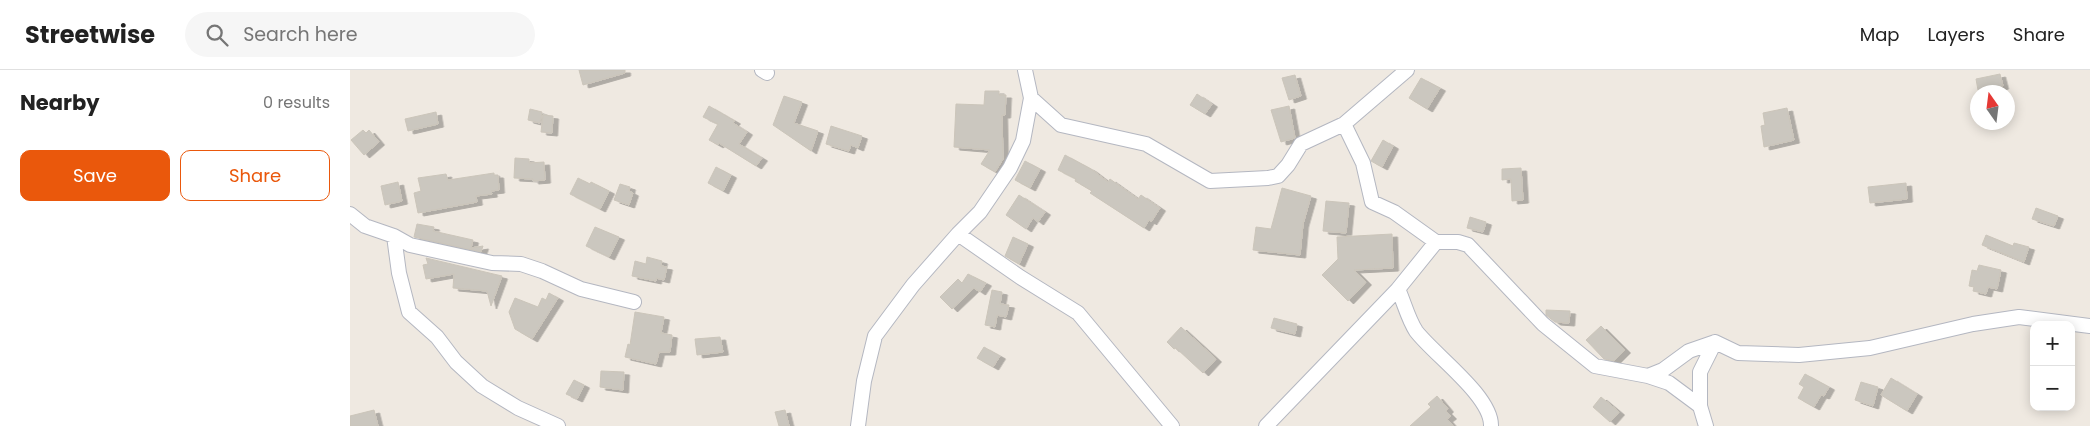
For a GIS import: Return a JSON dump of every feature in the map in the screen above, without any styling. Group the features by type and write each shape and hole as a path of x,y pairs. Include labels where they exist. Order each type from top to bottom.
{"street":[{"path":"858,426 864,381 874,336 913,285 980,212 1010,168 1024,141 1032,98 1025,70"},
{"path":"1032,98 1061,125 1146,144 1210,181 1268,178 1278,176 1288,165 1300,144 1344,124 1407,70"},
{"path":"1344,124 1364,163 1372,202 1394,212 1436,242 1458,242 1468,245 1544,324 1595,366 1648,376 1669,383 1700,406"},
{"path":"350,214 365,226 410,244 492,263 521,264 542,271 581,290 634,302"},
{"path":"958,234 1020,277 1078,313 1172,426"},
{"path":"394,236 399,273 410,312 437,337 456,362 482,386 518,408 558,426"},
{"path":"1266,426 1398,288 1436,242"},
{"path":"1398,288 1416,330 1451,365 1486,408 1491,426"},
{"path":"1648,376 1663,370 1689,351 1715,342 1738,354 1799,355 1870,348 1943,330 2019,317 2090,326"},
{"path":"1706,426 1700,406 1700,372 1715,342"}],"building":[{"path":"579,70 625,70 625,73 583,85"},
{"path":"2000,74 2003,85 1977,85 1976,79"},
{"path":"1295,75 1301,96 1289,100 1282,78"},
{"path":"1421,78 1440,88 1427,109 1409,98"},
{"path":"985,91 999,91 999,95 1006,95 1005,115 1002,115 1003,159 995,172 981,164 990,150 954,147 956,104 984,105"},
{"path":"1197,94 1212,104 1205,114 1190,105"},
{"path":"784,96 802,102 794,123 818,131 811,151 773,125"},
{"path":"709,106 735,121 733,123 747,132 739,144 762,158 756,166 719,143 718,145 709,140 718,124 703,117"},
{"path":"1289,106 1295,138 1281,142 1271,110"},
{"path":"1787,108 1794,140 1764,147 1761,126 1765,125 1763,113"},
{"path":"530,109 542,112 540,123 528,120"},
{"path":"436,112 438,124 408,131 405,119"},
{"path":"543,115 553,116 552,133 541,132"},
{"path":"831,126 862,136 858,148 851,145 849,151 826,144"},
{"path":"363,130 366,133 369,130 379,142 364,155 351,140"},
{"path":"1383,140 1393,146 1382,167 1371,161"},
{"path":"1065,155 1091,169 1108,182 1110,179 1138,199 1141,195 1160,208 1151,222 1149,220 1144,228 1090,193 1092,191 1075,181 1076,179 1058,170"},
{"path":"515,158 529,159 529,163 544,162 545,180 533,181 533,179 514,178"},
{"path":"1025,161 1040,169 1030,188 1015,180"},
{"path":"716,167 731,175 723,191 708,183"},
{"path":"1521,168 1523,200 1512,201 1511,179 1502,180 1502,169"},
{"path":"494,173 494,175 498,175 499,190 491,191 492,194 476,196 477,202 418,213 414,193 421,191 418,178 446,174 448,180"},
{"path":"578,178 609,191 600,209 570,194"},
{"path":"398,182 402,201 385,205 381,186"},
{"path":"1906,183 1907,199 1870,203 1868,187"},
{"path":"620,184 630,187 629,191 633,193 629,205 614,200"},
{"path":"1282,188 1311,196 1303,224 1300,255 1253,250 1256,227 1271,229"},
{"path":"1019,195 1045,212 1038,222 1033,218 1026,229 1006,215"},
{"path":"1326,201 1349,203 1346,233 1323,231"},
{"path":"2036,208 2058,216 2054,226 2032,219"},
{"path":"1470,217 1486,222 1483,232 1467,228"},
{"path":"417,224 434,227 433,231 473,240 471,248 483,246 481,252 414,237"},
{"path":"595,227 619,237 609,257 586,246"},
{"path":"1392,234 1393,268 1354,270 1366,282 1348,301 1322,275 1338,259 1337,237"},
{"path":"1986,235 2013,246 2014,243 2029,247 2024,262 1982,245"},
{"path":"1013,237 1028,244 1019,264 1005,256"},
{"path":"647,257 662,261 661,266 667,267 664,280 656,278 656,281 632,276 635,261 646,264"},
{"path":"426,258 502,276 491,306 487,291 453,288 454,274 426,279 423,265 428,264"},
{"path":"1979,265 2001,270 1997,289 1988,287 1986,294 1973,291 1974,287 1969,286 1972,270 1977,271"},
{"path":"968,274 986,283 980,292 974,288 952,309 940,297 958,279 962,283"},
{"path":"992,290 1002,292 1000,304 1009,305 1006,317 997,315 995,327 985,325"},
{"path":"549,293 558,298 532,339 515,329 509,312 515,298 538,307 542,298 546,300"},
{"path":"1546,310 1570,311 1569,323 1555,322 1546,315"},
{"path":"635,312 664,317 661,333 672,335 670,352 659,352 656,364 625,357 628,344 630,345"},
{"path":"1274,318 1297,324 1295,334 1271,328"},
{"path":"1601,326 1625,350 1614,361 1604,359 1586,340"},
{"path":"1181,327 1216,359 1203,373 1167,342"},
{"path":"720,337 723,352 697,355 695,339"},
{"path":"984,347 1000,356 993,367 977,358"},
{"path":"601,371 624,372 623,390 600,387"},
{"path":"1805,374 1829,387 1824,396 1821,395 1814,407 1798,398 1804,387 1799,384"},
{"path":"1891,378 1917,394 1907,411 1881,395"},
{"path":"574,380 584,385 577,399 566,394"},
{"path":"1861,382 1878,387 1873,406 1855,400"},
{"path":"1437,396 1448,409 1446,411 1451,416 1447,419 1453,426 1410,426 1431,407 1428,404"},
{"path":"1601,397 1619,412 1610,422 1593,407"},
{"path":"374,410 378,426 350,426 350,416"},
{"path":"785,410 789,426 779,426 775,412"}]}
